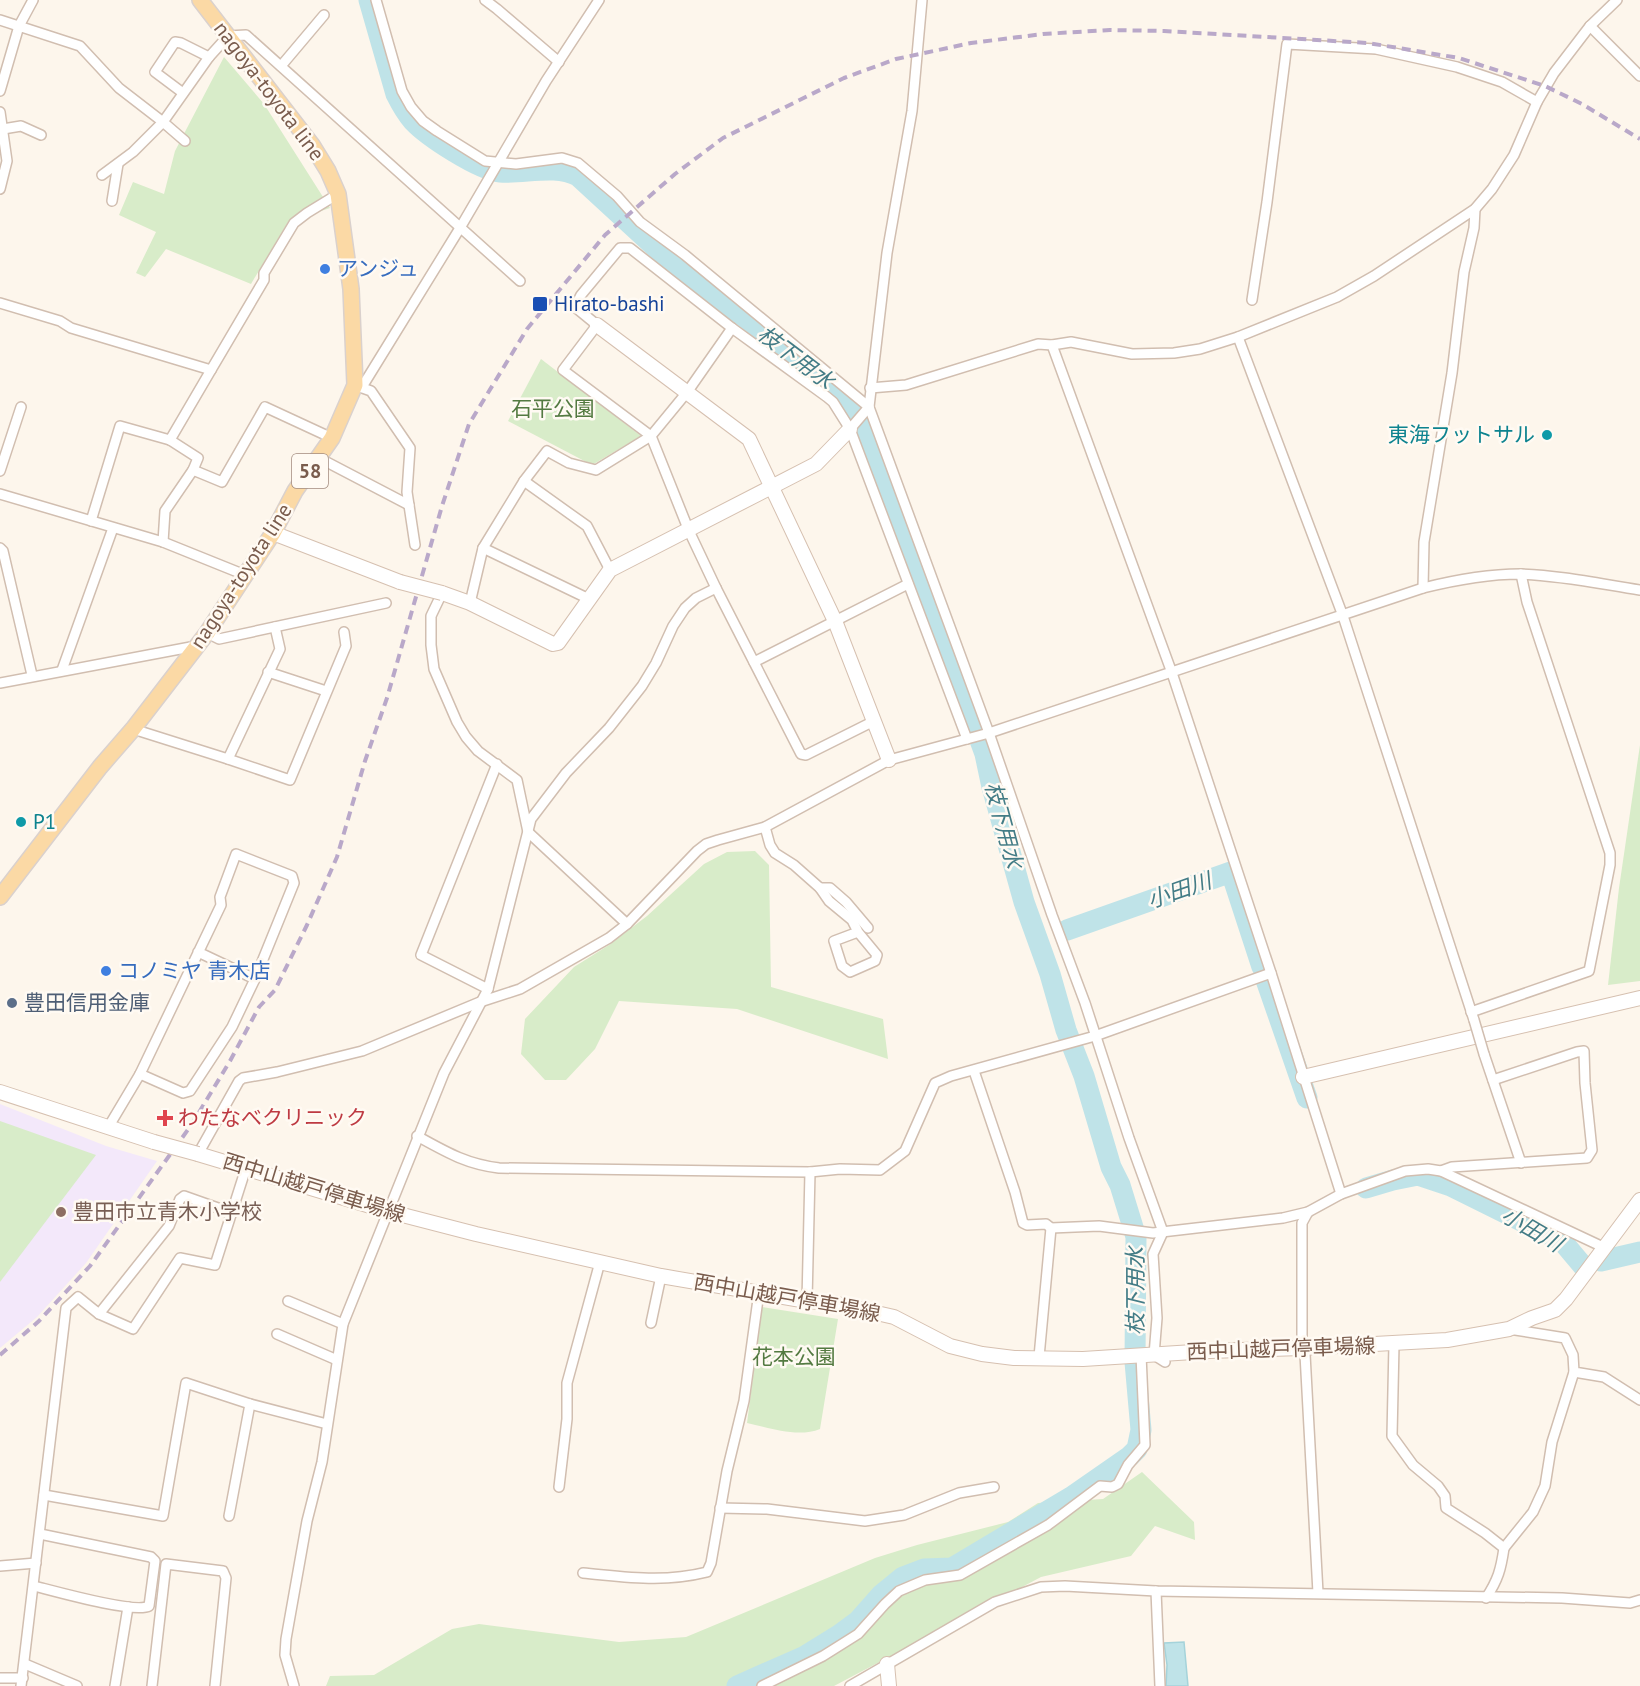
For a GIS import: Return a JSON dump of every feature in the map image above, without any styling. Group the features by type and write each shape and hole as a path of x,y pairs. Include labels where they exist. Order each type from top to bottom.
{"main road":[{"name":"nagoya-toyota line","path":"0,897 100,766 134,729 207,633 332,438 359,386 351,290 338,194 328,171 312,145 201,0"},
{"path":"597,325 749,439 835,621 889,760"},
{"path":"273,533 400,582 470,603 553,644 558,643 610,570 816,464 850,429"},
{"path":"1303,1077 1640,998"},
{"name":"西中山越戸停車場線","path":"0,1092 154,1142 387,1211 476,1234 661,1276 833,1304 894,1317 950,1346 982,1354 1014,1358 1147,1357 1209,1350 1394,1344 1447,1340 1509,1329 1555,1310 1566,1299 1640,1200"},
{"path":"887,1664 889,1686"}],"street":[{"path":"0,91 19,26 33,0"},
{"path":"376,0 402,91 411,107 423,121 485,161 497,165 531,164 562,158 578,163 617,196 640,222 685,255 867,409"},
{"path":"485,0 559,62"},
{"path":"414,545 407,492 410,448 371,391 359,386 460,228 598,0"},
{"path":"762,1686 823,1656 858,1634 899,1591 925,1580 960,1575 1048,1525 1100,1486 1112,1487 1118,1484 1128,1465 1145,1445 1147,1357 1157,1318 1153,1254 1162,1232 1085,1003 867,409 887,253 912,111 922,0"},
{"path":"870,388 906,385 1038,344 1052,345 1071,342 1132,354 1174,353 1200,349 1238,337 1337,297 1374,276 1475,208 1492,189 1514,154 1537,102 1554,73 1590,26 1617,0"},
{"path":"281,66 324,15"},
{"path":"0,20 80,46 119,88 185,141"},
{"path":"1590,26 1640,76"},
{"path":"102,175 133,152 164,122 209,57 228,36 246,35 520,281"},
{"path":"183,93 155,72 175,42 209,57"},
{"path":"1252,300 1287,44 1376,49 1447,64 1481,73 1503,82 1537,102"},
{"path":"0,112 7,160 0,189"},
{"path":"3,129 21,126 41,135"},
{"path":"112,201 118,164"},
{"path":"170,440 264,280 264,273 294,223 338,194"},
{"path":"1423,588 1424,542 1452,373 1464,272 1474,228 1475,208"},
{"path":"874,721 804,756 716,588 689,531 651,436 563,370 597,325 575,307 581,295 620,248 627,247 833,402 850,429 968,739"},
{"path":"0,303 60,321 71,328 212,370"},
{"path":"470,603 483,548 524,481 547,451 569,463 596,470 651,436 688,392 732,328"},
{"path":"1238,337 1343,616 1521,1163"},
{"path":"1052,345 1172,673 1341,1194"},
{"path":"0,471 21,407"},
{"path":"193,470 222,482 265,407 332,438"},
{"path":"850,429 867,409"},
{"path":"91,522 120,426 170,440 198,458 193,470 165,511 163,542"},
{"path":"319,458 409,505"},
{"path":"524,481 587,526 610,570"},
{"path":"0,494 163,542 245,575"},
{"path":"62,670 113,528"},
{"path":"0,548 3,551 32,675"},
{"path":"483,548 589,599"},
{"path":"1472,1016 1589,971 1610,865 1610,853 1527,602 1521,574"},
{"path":"198,1154 239,1081 243,1078 362,1051 480,1002 528,985 609,938 627,924 706,844 765,827 889,760 986,734 1423,588 1486,576 1521,574 1640,590"},
{"path":"754,662 908,584"},
{"path":"294,1686 285,1655 286,1639 299,1560 322,1462 343,1324 444,1073 488,989 531,819 566,773 609,728 642,686 656,663 673,626 685,608 696,598 716,588"},
{"path":"442,593 431,616 430,645 434,669 457,722 478,751 517,780 528,832 627,924"},
{"path":"207,633 219,639 386,603"},
{"path":"228,759 279,649 275,627"},
{"path":"134,729 290,780 346,646 344,632"},
{"path":"0,683 32,675 196,646"},
{"path":"268,672 326,691"},
{"path":"488,989 421,955 497,764"},
{"path":"765,827 775,853 794,865 820,888 829,901 852,920 858,932 877,955 874,961 850,972 842,966 834,941 858,932"},
{"path":"109,1126 140,1074 221,905 220,897 236,854 292,876 294,884 255,979 232,1027 190,1091 183,1093 140,1074"},
{"path":"820,888 830,888 846,902 868,928"},
{"path":"198,952 255,979"},
{"path":"417,1136 458,1158 479,1166 499,1168 810,1172 840,1169 880,1170 904,1151 935,1083 1095,1036 1271,973"},
{"path":"1441,1171 1452,1167 1587,1158 1592,1150 1584,1051 1493,1080"},
{"path":"974,1071 1015,1192 1023,1223 1027,1225 1046,1224 1051,1228 1099,1226 1162,1232 1283,1218 1308,1212 1341,1194 1405,1171 1428,1169 1441,1171 1603,1247"},
{"path":"0,1677 22,1682 66,1308 78,1297 99,1314 133,1329 180,1258 215,1265 246,1168"},
{"path":"807,1301 810,1172"},
{"path":"99,1314 169,1226 180,1199 184,1196 232,1213"},
{"path":"1308,1212 1302,1223 1302,1348 1305,1354 1318,1593"},
{"path":"1039,1358 1051,1228"},
{"path":"560,1487 567,1419 567,1383 600,1262"},
{"path":"651,1323 661,1276"},
{"path":"583,1573 660,1580 683,1578 707,1572 711,1563 727,1472 744,1401 759,1293"},
{"path":"288,1301 343,1324"},
{"path":"1486,1598 1497,1582 1504,1548 1533,1512 1545,1486 1552,1442 1574,1372 1573,1354 1565,1338 1509,1329"},
{"path":"277,1334 337,1360"},
{"path":"1394,1344 1392,1437 1413,1465 1445,1496 1446,1508 1504,1548"},
{"path":"1574,1372 1604,1377 1640,1400"},
{"path":"44,1496 163,1516 186,1383 250,1404 327,1424"},
{"path":"229,1516 250,1404"},
{"path":"720,1508 767,1509 865,1521 904,1515 958,1493 994,1487"},
{"path":"34,1586 128,1607 144,1609 149,1606 154,1561 151,1557 40,1534"},
{"path":"0,1566 36,1563"},
{"path":"152,1686 166,1564 223,1571 226,1578 215,1686"},
{"path":"850,1686 976,1612 1015,1594 1041,1587 1562,1598 1630,1603 1640,1600"},
{"path":"1156,1591 1160,1686"},
{"path":"115,1686 128,1607"},
{"path":"25,1664 77,1686"}],"shaded area":[{"name":"豊田市立青木小学校","path":"0,1104 106,1146 157,1161 86,1263 37,1317 0,1348"}],"green space":[{"path":"224,57 264,104 330,208 288,222 251,284 166,249 145,277 136,273 156,232 119,215 133,182 164,194 175,151"},
{"name":"石平公園","path":"541,359 641,436 592,465 508,421"},
{"path":"1640,745 1640,981 1608,985 1619,888"},
{"path":"755,851 769,865 771,987 883,1019 888,1059 737,1009 619,1001 595,1049 566,1080 545,1080 521,1054 525,1019 574,967 609,945 647,916 704,864 727,852"},
{"path":"0,1121 96,1155 0,1282"},
{"name":"花本公園","path":"762,1307 838,1319 820,1429 803,1433 747,1423"},
{"path":"1142,1472 1194,1522 1195,1540 1155,1526 1131,1556 1041,1577 834,1686 326,1686 330,1676 374,1675 452,1629 479,1624 619,1642 686,1637 875,1558 1008,1522 1038,1503 1103,1499"}],"water":[{"path":"1184,1642 1188,1686 1166,1686 1167,1665 1164,1643"}],"waterway":[{"name":"枝下用水","path":"369,0 396,94 408,115 420,128 454,152 491,170 500,172 560,171 578,176 679,269 839,389 864,423 985,754 1024,902 1050,974 1066,1030 1084,1076 1111,1167 1120,1185 1136,1237 1135,1362 1141,1430 1137,1449 1071,1497 952,1568 924,1569 903,1577 881,1595 858,1621 839,1635 805,1656 737,1686"},
{"name":"小田川","path":"1067,930 1231,872 1262,967"},
{"name":"小田川","path":"1266,980 1307,1098"},
{"name":"小田川","path":"1366,1188 1418,1175 1451,1186 1562,1241 1583,1266"},
{"name":"小田川","path":"1601,1261 1640,1252"}],"railway":[{"path":"0,1355 39,1321 90,1266 192,1124 259,1007 275,990 337,857 365,761 387,698 442,506 469,424 527,329 605,235 675,174 723,138 844,78 896,59 971,43 1043,34 1110,30 1368,43 1459,58 1545,86 1582,104 1640,139"}],"place":[{"name":"アンジュ","path":"325,269"},
{"name":"Hirato-bashi","path":"540,304"},
{"name":"東海フットサル","path":"1547,435"},
{"name":"P1","path":"21,822"},
{"name":"コノミヤ 青木店","path":"106,971"},
{"name":"豊田信用金庫","path":"12,1003"},
{"name":"わたなべクリニック","path":"165,1118"},
{"name":"豊田市立青木小学校","path":"61,1212"}]}
